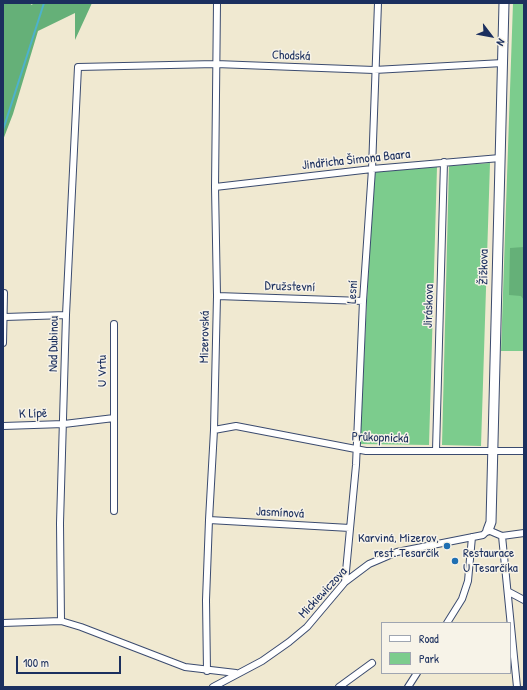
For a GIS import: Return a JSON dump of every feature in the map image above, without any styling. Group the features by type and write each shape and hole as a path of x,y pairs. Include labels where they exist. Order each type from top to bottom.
{"street":[{"name":"Mizerovská","path":"207,671 209,520 214,430 217,296 215,187 217,3"},
{"name":"Lesní","path":"346,582 356,464 363,300 372,169 374,70 378,3"},
{"name":"Žižkova","path":"488,530 491,522 504,3"},
{"name":"Chodská","path":"78,67 216,64 374,70 503,62"},
{"name":"Nad Dubinou","path":"61,621 60,523 66,315 78,67"},
{"name":"Jindřicha Šimona Baara","path":"215,187 372,169 500,158"},
{"name":"Jiráskova","path":"436,450 444,162"},
{"path":"3,343 5,317 4,293"},
{"name":"Družstevní","path":"217,296 363,300"},
{"path":"5,317 66,315"},
{"name":"U Vrtu","path":"114,324 114,511"},
{"path":"64,424 114,418"},
{"name":"K Lípě","path":"3,426 64,424"},
{"name":"Průkopnická","path":"214,430 236,426 356,450 524,451"},
{"name":"Jasmínová","path":"209,520 350,528"},
{"path":"488,530 502,536 524,533"},
{"name":"Mickiewiczova","path":"214,687 227,678 262,661 290,642 307,627 346,582 369,564 397,552 483,535 488,530"},
{"path":"502,536 511,622"},
{"path":"448,622 462,599 468,581 472,537"},
{"path":"508,592 524,600"},
{"name":"Mickiewiczova","path":"3,623 61,621 81,627 163,660 185,667 207,671 237,673"},
{"path":"511,624 517,687"},
{"path":"338,687 372,663"},
{"path":"408,687 416,674"}],"green space":[{"path":"3,3 29,3 32,5 33,3 92,3 75,40 75,13 38,31 13,114 3,140"},
{"path":"513,3 524,3 524,351 501,351"},
{"path":"490,163 481,446 442,445 449,166"},
{"path":"437,167 429,445 360,444 373,177 376,172"},
{"path":"524,247 524,300 521,296 509,295 510,248"}],"waterway":[{"path":"3,130 44,3"}],"place":[{"name":"Karviná, Mizerov, rest. Tesarčík","path":"447,546"},
{"name":"Restaurace U Tesarčíka","path":"455,561"}]}
